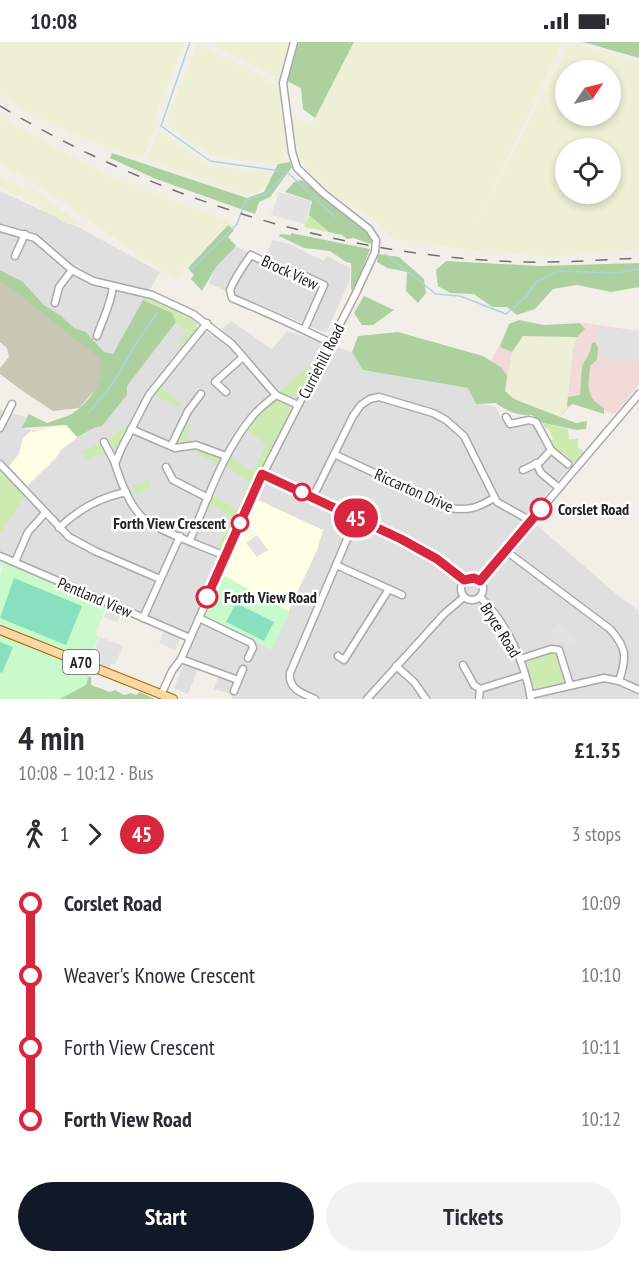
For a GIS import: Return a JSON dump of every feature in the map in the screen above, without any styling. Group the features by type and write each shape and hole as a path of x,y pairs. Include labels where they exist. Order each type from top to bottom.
{"main road":[{"name":"A70","path":"0,630 173,699"}],"street":[{"name":"Curriehill Road","path":"161,695 172,671 181,659 262,474 331,343 375,252 376,240 369,229 323,193 297,168 292,152 283,83 294,42"},
{"path":"0,228 25,234 44,245 72,270 93,282 152,295 193,314 207,323 243,357 276,395 298,405"},
{"path":"15,256 25,234"},
{"name":"Brock View","path":"251,255 286,272 297,272 321,283 323,288 304,330 277,316 232,298 230,290 236,276 251,255"},
{"path":"55,303 60,287 72,270"},
{"path":"97,336 111,302 113,286"},
{"path":"115,464 131,429 158,381 207,323"},
{"path":"304,330 331,343"},
{"path":"226,392 215,382 243,357"},
{"path":"171,446 188,411 201,394"},
{"path":"480,581 639,394"},
{"path":"190,540 226,456 239,433 254,414 276,395"},
{"path":"313,497 353,416 361,405 370,399 379,397 433,413 456,428 468,445 494,498 501,505 531,521"},
{"path":"0,428 12,404"},
{"path":"506,417 510,424 529,420 536,422 551,450 568,464"},
{"path":"131,429 171,446 196,445 226,456"},
{"path":"104,442 126,492 141,516 148,522 225,556"},
{"path":"523,470 536,463 551,450"},
{"name":"Riccarton Drive","path":"334,454 449,508 465,510 479,507 494,498"},
{"path":"536,463 541,473 559,488"},
{"path":"0,464 59,528 78,543 160,579"},
{"path":"166,466 173,480 208,498"},
{"path":"262,474 437,559 464,580 474,578 480,581 483,591 480,597 473,600 464,597 461,590 464,580"},
{"path":"59,528 82,508 99,499 126,492"},
{"path":"15,562 28,532 45,513"},
{"path":"315,699 293,687 289,680 290,673 356,518"},
{"path":"142,618 180,536"},
{"path":"506,551 601,622 619,639 625,651 619,681"},
{"name":"Pentland View","path":"0,556 190,638"},
{"path":"336,565 402,595"},
{"path":"338,656 344,660 389,589"},
{"path":"367,699 444,614 464,597"},
{"name":"Bryce Road","path":"480,597 509,637 520,659 531,697"},
{"path":"199,618 251,643 253,648 248,658"},
{"path":"520,659 551,649 560,650 570,685"},
{"path":"181,659 238,680"},
{"path":"463,664 474,685 480,689"},
{"path":"396,666 414,682 426,699"},
{"path":"234,691 243,669"},
{"path":"480,689 525,675"},
{"path":"531,697 604,678 619,681 639,690"},
{"path":"479,699 480,689"}],"shaded area":[{"path":"0,42 185,43 154,119 155,131 142,160 71,133 32,114 0,94"},
{"path":"209,42 290,42 280,76 275,77"},
{"path":"353,42 563,42 478,220 555,71 555,126 621,126 621,60 561,60 570,42 639,62 639,249 552,257 464,249 393,239 379,224 343,201 311,174 297,153 293,117 311,125"},
{"path":"197,44 278,86 282,91 286,153 284,161 276,164 220,158 205,152 170,128 166,121"},
{"path":"0,117 111,177 230,221 175,280 37,184 0,164"},
{"path":"158,130 210,165 271,173 264,188 257,193 245,195 146,160"},
{"path":"0,176 24,189 33,190 82,225 67,224 29,200 0,188"},
{"path":"0,191 80,228 160,272 113,354 104,352 86,332 74,328 44,305 23,282 0,270"},
{"path":"279,192 312,201 305,224 271,215"},
{"path":"273,240 289,244 324,261 327,256 350,268 349,282 326,333 210,284 216,267 236,246 263,260"},
{"path":"0,278 116,367 79,408 53,411 0,374 0,368 9,357 7,348 0,342"},
{"path":"231,321 272,349 287,331 352,352 363,370 468,388 477,403 496,407 501,418 533,422 545,444 572,465 526,516 639,611 639,699 232,699 231,694 214,689 220,672 200,663 188,694 174,688 195,636 0,551 0,410 26,417 21,428 75,438 102,426 127,395 126,386 176,322 215,335"},
{"path":"511,322 561,331 585,323 639,331 639,385 615,414 574,402 557,420 516,412 481,380"},
{"path":"596,327 639,333 639,359 615,360 613,357 600,357"},
{"path":"523,336 577,337 573,349 567,407 559,417 514,399 505,391 512,352"},
{"path":"63,425 93,425 61,450 55,459 27,486 9,466 19,454 23,438 32,430 33,432"},
{"path":"256,499 323,530 317,550 271,649 205,616"},
{"path":"257,535 268,550 257,557 246,543"},
{"path":"108,607 121,613 117,622 104,617"},
{"path":"558,623 573,634 577,642 566,645 564,642 554,644 551,631"},
{"path":"164,631 180,638 175,650 159,643"},
{"path":"100,637 123,646 115,665 111,663 109,669 91,658"}],"green space":[{"path":"299,42 354,42 315,118 303,109 301,88 287,81"},
{"path":"582,42 639,42 639,58 590,44"},
{"path":"112,153 247,198 264,192 278,164 290,162 292,167 270,197 259,202 255,214 156,179 110,158"},
{"path":"302,180 371,236 371,244 329,232 309,215 312,201 285,192 294,182"},
{"path":"309,215 329,232 304,227"},
{"path":"228,225 234,230 228,237 236,246 216,267 202,291 191,279 194,275 188,268"},
{"path":"291,233 370,249 352,295 351,263 330,251 304,248 279,236 280,234 291,235"},
{"path":"378,254 399,257 424,279 426,293 418,303 406,291 407,272 387,268 377,262"},
{"path":"446,261 540,266 639,263 639,287 611,292 577,285 553,289 535,309 517,315 507,307 492,307 474,294 450,293 438,286 436,270"},
{"path":"0,270 23,282 44,305 74,328 86,332 104,352 113,354 143,300 172,313 176,322 127,386 127,395 102,426 77,437 66,425 21,428 29,414 47,423 77,411 95,390 103,366 101,359 0,281"},
{"path":"364,296 394,310 373,325 362,325 354,313"},
{"path":"145,297 196,320 197,328 178,350 181,339 189,330 187,328 184,330 176,322 172,313 143,300"},
{"path":"519,320 544,325 580,323 585,329 577,337 523,336 512,352 500,347 509,324"},
{"path":"398,332 483,356 502,368 507,376 505,391 514,399 576,423 587,421 586,429 577,430 543,423 532,415 513,412 496,403 476,404 468,388 363,370 352,352 358,336"},
{"path":"595,342 598,347 597,360 590,366 589,390 593,399 604,408 604,414 573,404 567,407 568,397 580,395 582,366 592,343"},
{"path":"316,360 318,361 301,393 289,398 279,392"},
{"path":"159,385 184,408 152,395"},
{"path":"281,400 289,404 292,410 270,449 226,547 217,549 232,518 213,505 208,512 206,510 212,494 237,510 249,482 225,465 229,456 253,472 266,445 246,428 266,407"},
{"path":"543,423 568,429 569,439 578,439 578,447 584,452 572,465 569,462 570,459 562,452 559,454 550,441 553,439"},
{"path":"131,424 117,451 114,450 108,439"},
{"path":"184,426 190,429 186,437 195,441 181,444 177,442"},
{"path":"101,443 105,452 86,460 82,451"},
{"path":"196,448 221,459 219,464 187,449"},
{"path":"3,472 25,496 0,533 0,476"},
{"path":"148,480 150,486 137,496 132,486"},
{"path":"0,559 107,606 95,634 99,637 88,661 0,624 0,577 3,565 0,564"},
{"path":"223,575 290,612 271,649 205,616"},
{"path":"14,578 82,606 66,645 0,618"},
{"path":"236,603 274,622 264,641 226,622"},
{"path":"0,635 90,671 86,685 60,699 0,699"},
{"path":"0,642 13,647 2,673 0,672"},
{"path":"552,652 557,653 566,679 562,685 540,691 532,684 527,667 531,659"},
{"path":"87,676 91,677 91,685 110,692 115,690 124,695 131,693 136,695 140,692 155,699 55,699"}],"waterway":[{"path":"190,42 161,126 210,161 287,172 335,217"},
{"path":"191,270 237,224 246,200 266,194 286,173"},
{"path":"385,254 436,294 460,296 506,314 525,298 536,282 559,271 617,273 639,269"},
{"path":"89,412 113,383 158,312"}],"railway":[{"path":"0,106 122,169 185,195 251,217 317,235 385,248 453,257 521,262 639,258"}],"bus line":[{"name":"45","path":"207,597 262,474 401,539 447,565 464,580 474,578 480,581 541,509"}],"place":[{"name":"Corslet Road","path":"541,509"},
{"name":"Forth View Crescent","path":"240,523"},
{"name":"Forth View Road","path":"207,597"}]}
